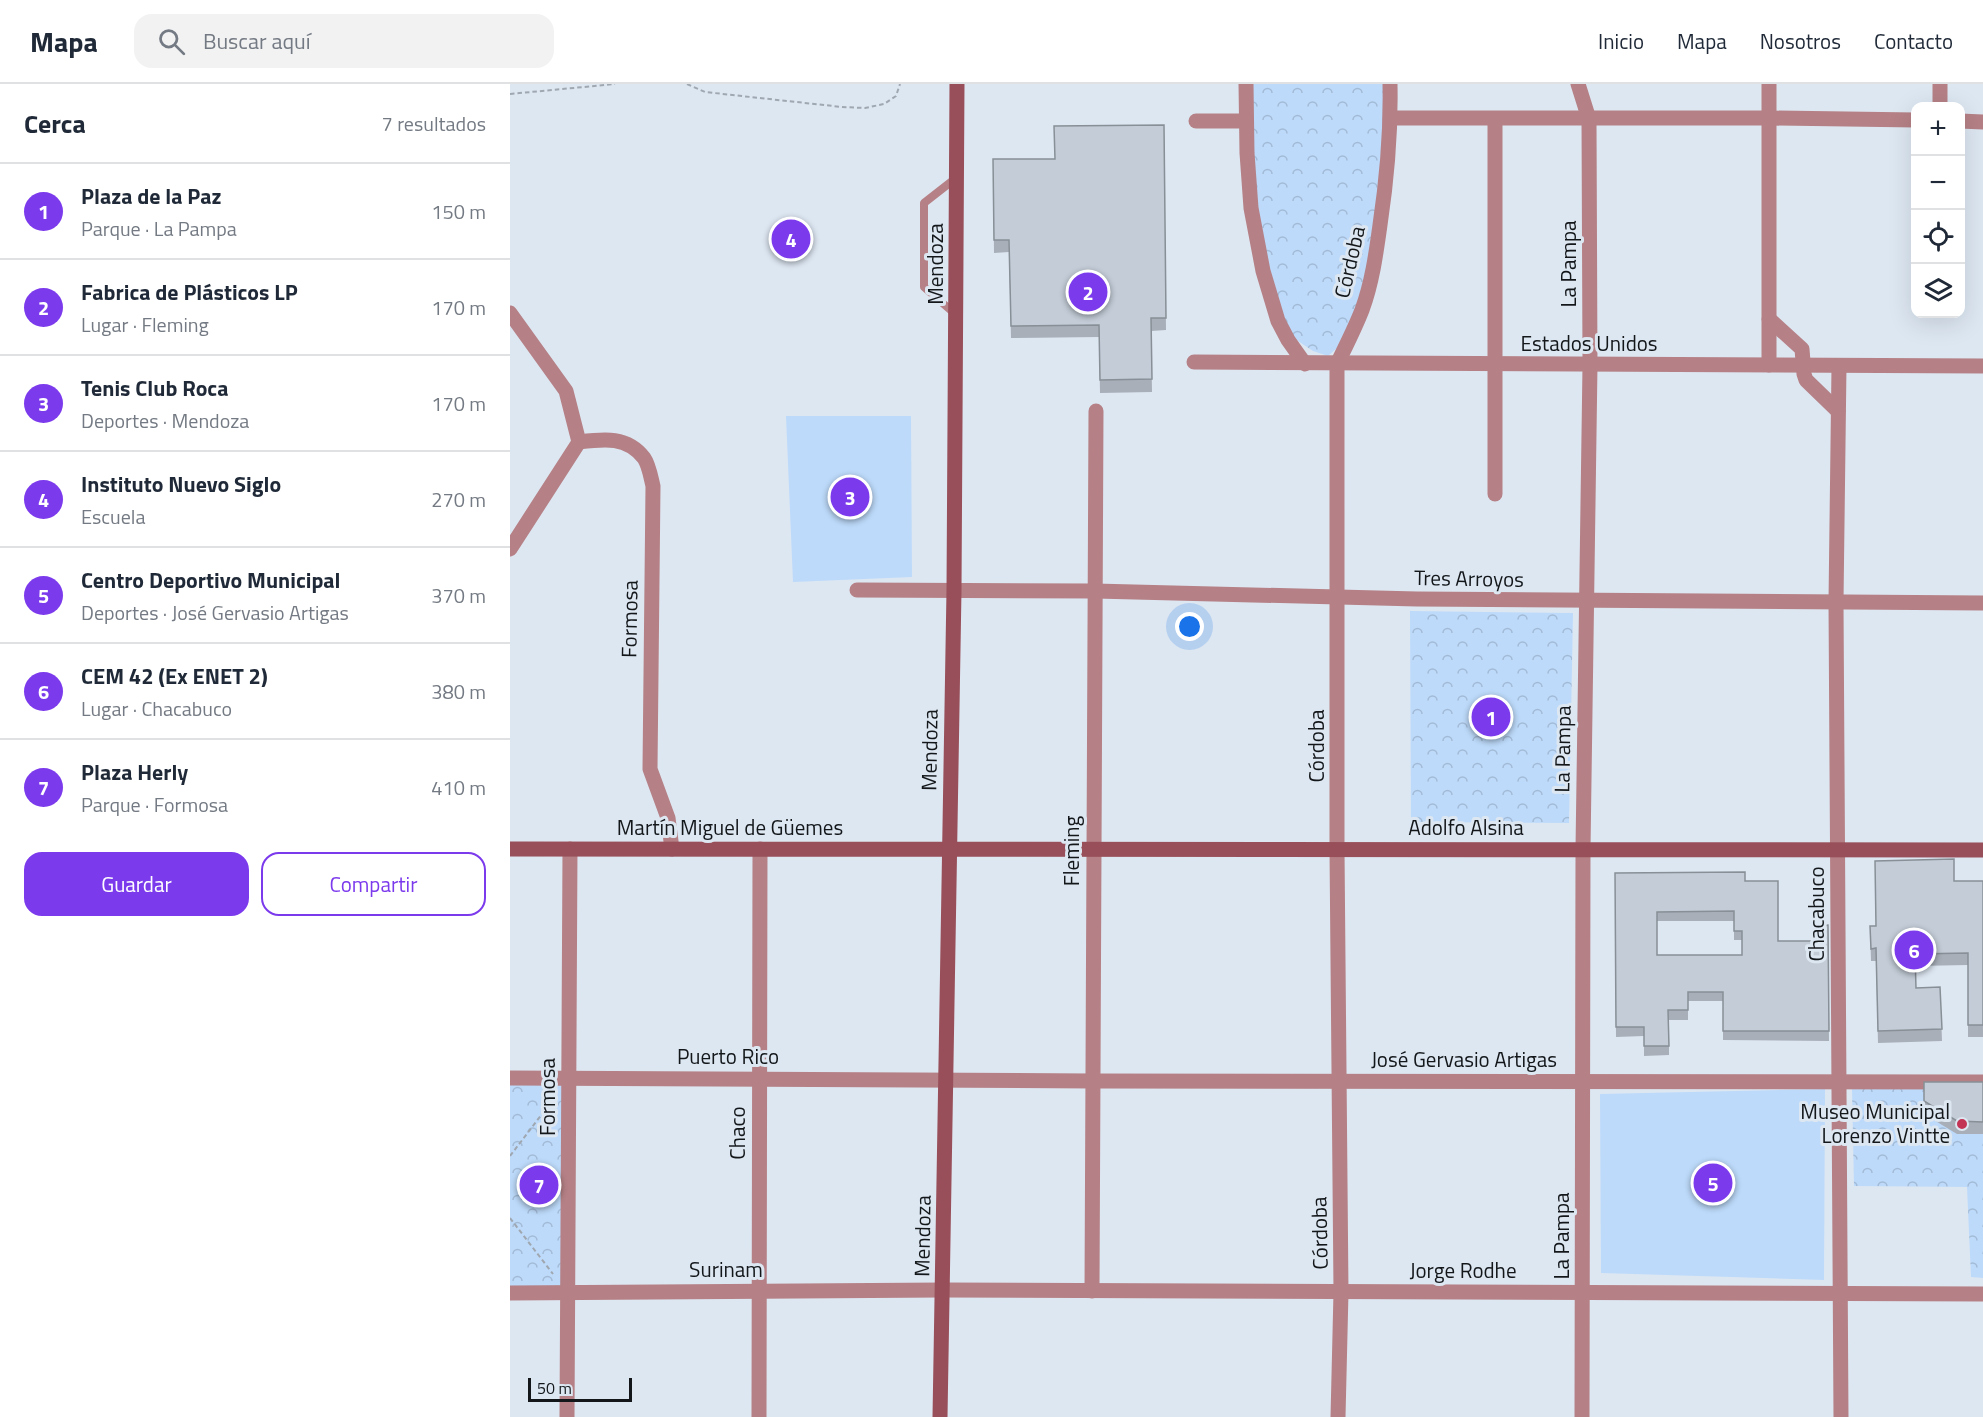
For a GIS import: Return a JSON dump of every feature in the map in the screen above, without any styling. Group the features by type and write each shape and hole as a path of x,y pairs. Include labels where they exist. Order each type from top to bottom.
{"main road":[{"name":"Mendoza","path":"940,1417 954,590 957,84"},
{"name":"Martín Miguel de Güemes","path":"510,849 950,848"},
{"name":"Adolfo Alsina","path":"950,848 1983,850"}],"street":[{"path":"1246,84 1251,208 1263,271 1278,321 1305,364"},
{"name":"Córdoba","path":"1338,1417 1341,1292 1337,849 1339,598 1337,364 1362,310 1370,285 1388,168 1391,118 1390,84"},
{"name":"La Pampa","path":"1578,84 1589,119 1590,365 1583,849 1582,1417"},
{"path":"1769,84 1769,366"},
{"path":"1940,84 1940,102"},
{"path":"1391,118 1911,120"},
{"path":"1495,119 1495,494"},
{"path":"1196,121 1246,121"},
{"path":"1965,121 1983,122"},
{"path":"510,313 566,391 579,442 510,549"},
{"path":"1769,319 1802,349 1806,380 1838,411"},
{"name":"Estados Unidos","path":"1194,362 1983,366"},
{"name":"Chacabuco","path":"1839,366 1836,602 1841,1417"},
{"name":"Fleming","path":"1092,1291 1096,411"},
{"name":"Formosa","path":"579,442 611,439 630,446 645,459 653,486 650,769 668,818 672,849"},
{"name":"Tres Arroyos","path":"856,590 1095,591 1339,598 1586,601 1983,603"},
{"name":"Formosa","path":"567,1417 570,849"},
{"name":"Chaco","path":"759,1417 760,849"},
{"name":"Puerto Rico","path":"510,1078 946,1079"},
{"name":"José Gervasio Artigas","path":"946,1079 1983,1082"},
{"name":"Surinam","path":"510,1293 943,1290"},
{"name":"Jorge Rodhe","path":"943,1290 1983,1294"}],"lane":[{"path":"956,315 924,287 924,203 957,177"}],"path":[{"path":"510,94 615,84"},
{"path":"687,84 705,92 865,108 884,104 896,96 900,84"},
{"path":"510,1156 569,1078"},
{"path":"510,1218 553,1274"}],"green space":[{"path":"1249,84 1387,84 1390,118 1367,284 1337,348 1328,356 1313,351 1295,339 1281,320 1254,207"},
{"path":"786,416 911,416 912,577 793,582"},
{"path":"1410,611 1573,613 1569,823 1411,822"},
{"path":"510,1078 569,1078 568,1293 510,1293"},
{"path":"1825,1089 1824,1280 1601,1273 1600,1094"},
{"path":"1852,1089 1983,1089 1983,1278 1971,1277 1967,1187 1854,1186"}],"building":[{"path":"1164,125 1166,318 1151,318 1152,379 1100,380 1099,325 1011,326 1009,240 994,240 993,159 1055,159 1054,126"},
{"path":"1954,859 1954,881 1983,881 1983,1025 1968,1025 1968,953 1915,954 1916,988 1940,987 1942,1029 1878,1031 1876,948 1871,949 1870,926 1876,926 1875,861"},
{"path":"1745,872 1745,881 1778,881 1778,941 1813,941 1813,926 1828,925 1829,1031 1723,1031 1723,992 1688,992 1688,1010 1668,1010 1669,1046 1644,1046 1644,1027 1616,1027 1615,873","holes":["1734,911 1734,931 1742,931 1742,955 1657,955 1657,912"]},
{"name":"Museo Municipal Lorenzo Vintte","path":"1924,1082 1983,1082 1983,1122 1957,1121 1924,1101"}],"place":[{"name":"Instituto Nuevo Siglo","path":"791,239"},
{"name":"Fabrica de Plásticos LP","path":"1088,292"},
{"name":"Tenis Club Roca","path":"850,497"},
{"name":"Plaza de la Paz","path":"1491,717"},
{"name":"CEM 42 (Ex ENET 2)","path":"1914,950"},
{"name":"Museo Municipal Lorenzo Vintte","path":"1962,1124"},
{"name":"Centro Deportivo Municipal","path":"1713,1183"},
{"name":"Plaza Herly","path":"539,1185"}]}
